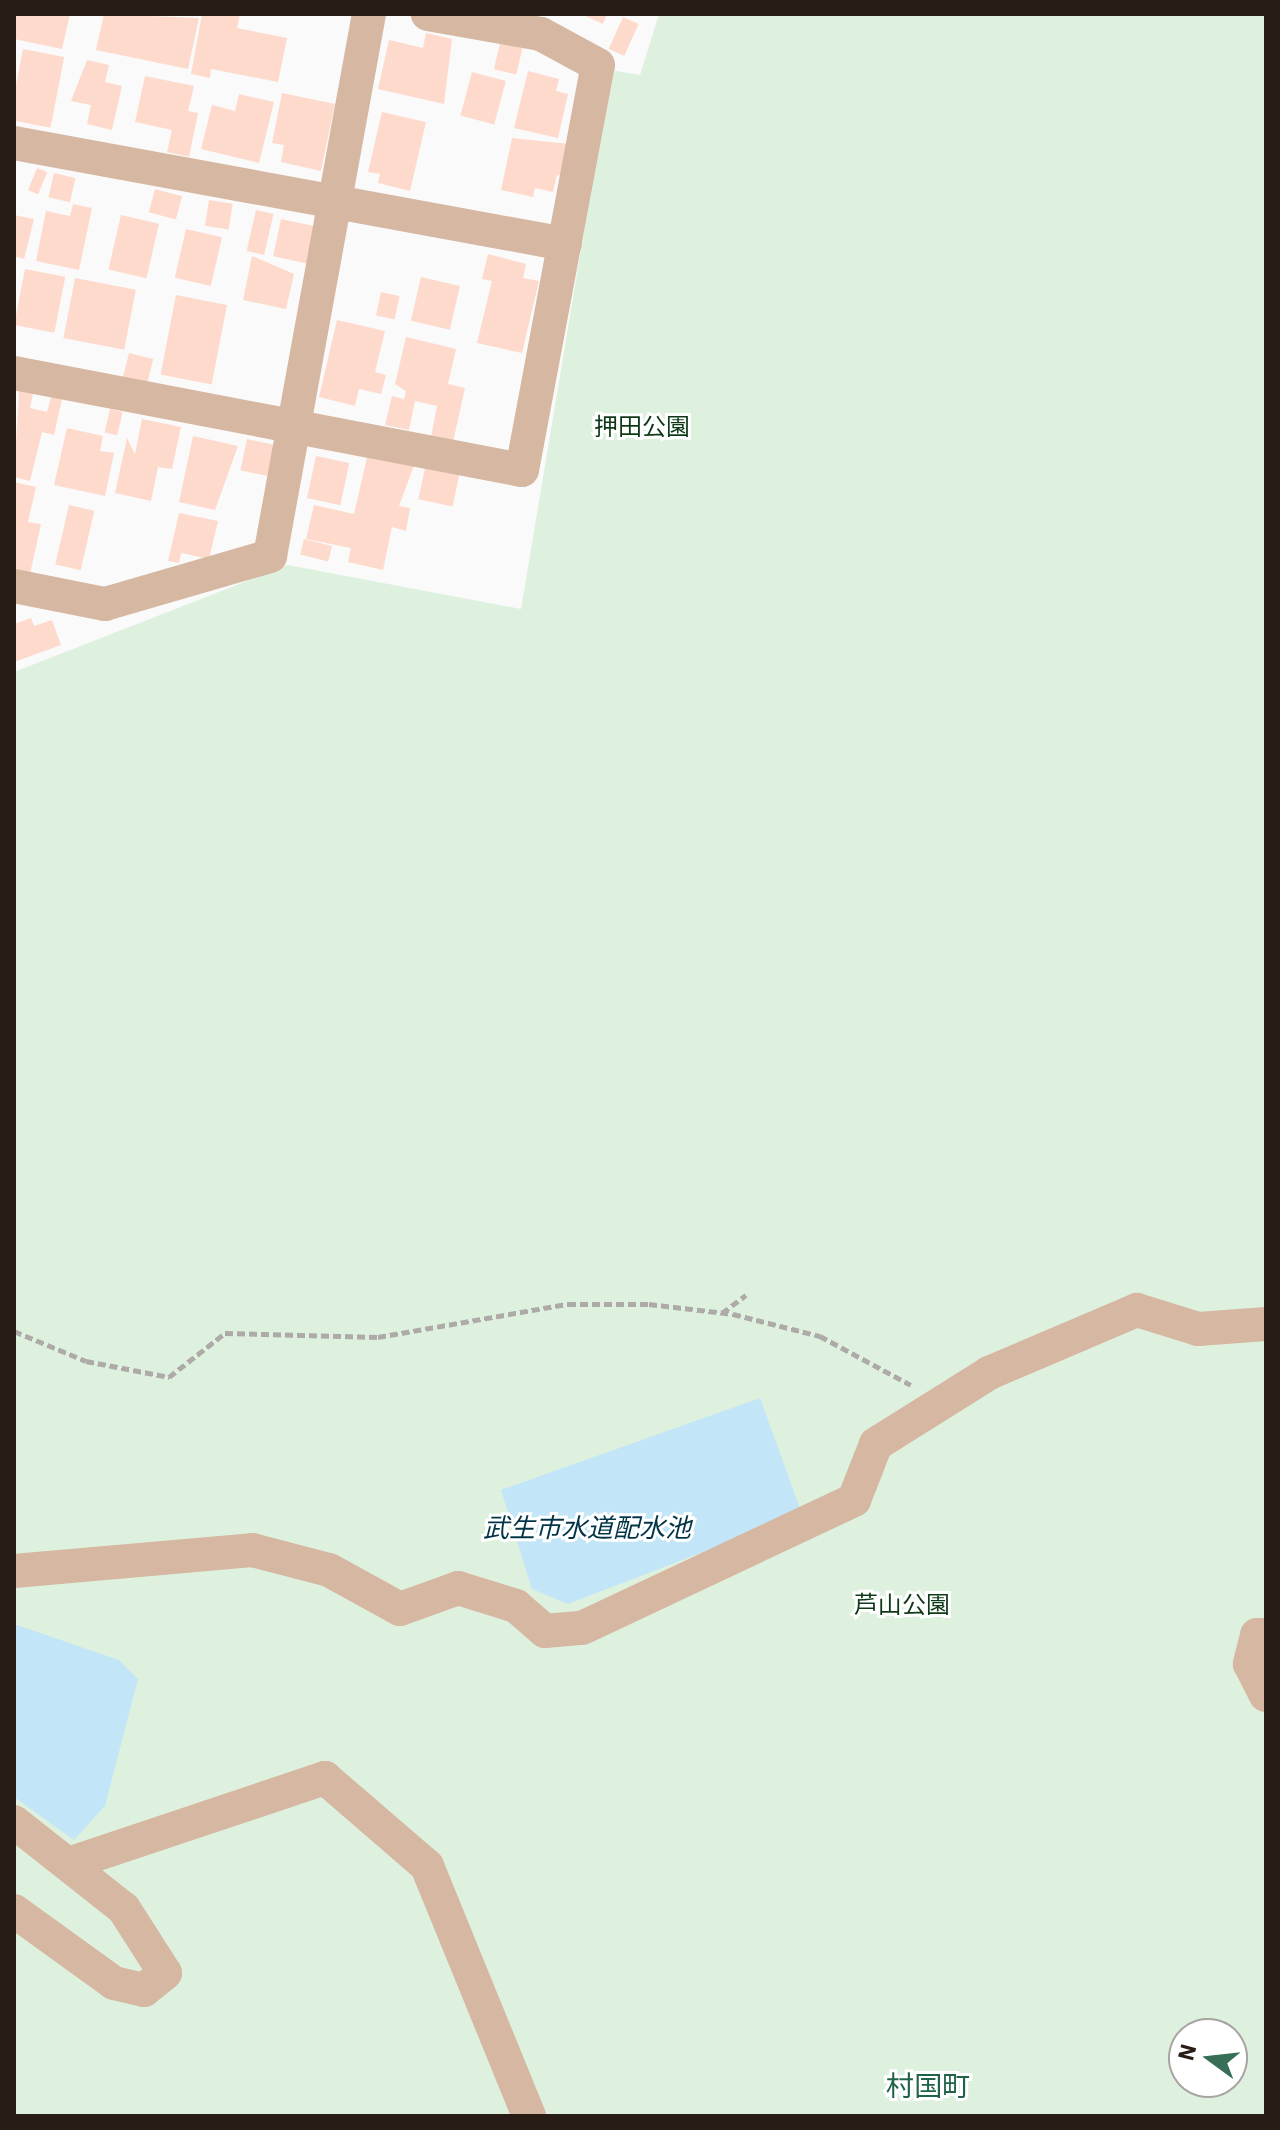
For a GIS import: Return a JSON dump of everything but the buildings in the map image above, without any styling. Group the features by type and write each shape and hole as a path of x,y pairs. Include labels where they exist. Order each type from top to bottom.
{"street":[{"path":"14,586 105,604 270,556 339,202 369,14"},
{"path":"14,373 522,470 598,65 544,24 428,14"},
{"path":"14,143 565,244"},
{"path":"14,1571 252,1550 329,1570 400,1609 458,1588 516,1606 545,1631 582,1628 854,1500 876,1444 989,1373 1137,1310 1198,1329 1266,1324"},
{"path":"1266,1635 1257,1635 1250,1664 1266,1695"},
{"path":"71,1863 325,1778 427,1866 529,2116"},
{"path":"14,1822 71,1863 124,1909 165,1973 144,1990 114,1983 14,1911"}],"path":[{"path":"721,1313 746,1295"},
{"path":"14,1331 86,1361 169,1377 225,1333 378,1337 568,1304 721,1313 820,1336 943,1402"}],"green space":[{"path":"659,14 1266,14 1266,2116 14,2116 14,672 288,565 521,609 611,70 640,75"}],"water":[{"name":"武生市水道配水池","path":"760,1398 802,1514 568,1604 532,1589 501,1490"},
{"path":"14,1624 119,1660 138,1679 105,1806 74,1840 14,1797"}],"district":[{"name":"村国町","path":"928,2086"}],"park label":[{"name":"押田公園","path":"642,427"},
{"name":"芦山公園","path":"902,1605"}]}
